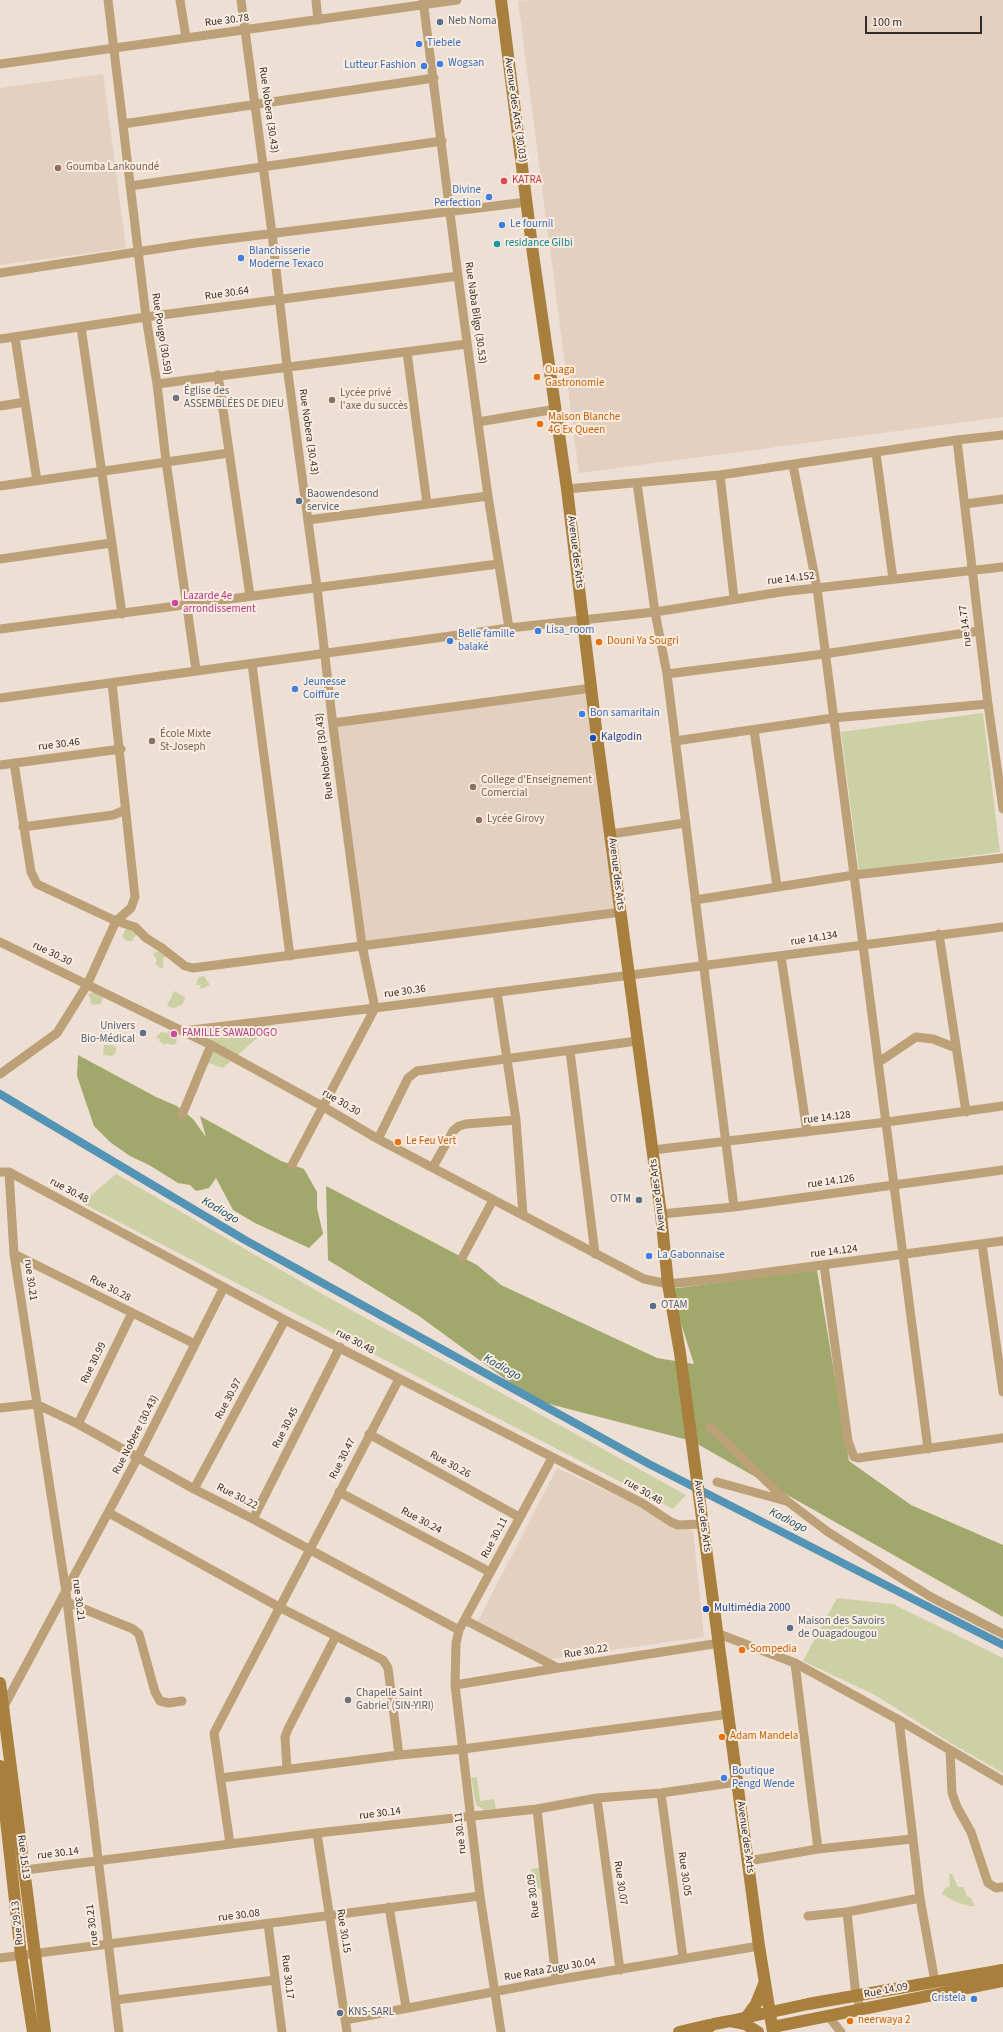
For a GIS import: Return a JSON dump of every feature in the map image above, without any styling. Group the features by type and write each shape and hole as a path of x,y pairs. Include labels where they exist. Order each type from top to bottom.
{"street":[{"name":"Rue Pougo (30.59)","path":"108,0 146,317 157,384 166,461 196,670"},
{"path":"180,0 186,38"},
{"name":"Rue Nobera (30.43)","path":"241,0 264,167 287,366 326,653 333,723 362,945 375,1008"},
{"path":"316,0 318,20"},
{"name":"Rue 30.78","path":"0,64 245,31 424,3 457,0"},
{"name":"Avenue des Arts (30.03)","path":"501,0 556,409"},
{"name":"Rue Naba Bilgo (30.53)","path":"424,3 442,141 449,211 467,344 498,564 509,628"},
{"path":"122,124 434,78"},
{"path":"130,186 442,141"},
{"path":"0,273 272,233 527,202"},
{"name":"Rue 30.64","path":"0,339 146,317 458,276"},
{"path":"81,327 122,614"},
{"path":"15,337 37,481"},
{"path":"157,384 287,366 467,344"},
{"path":"407,352 427,504"},
{"path":"218,376 250,596"},
{"path":"0,406 24,402"},
{"path":"478,422 556,409"},
{"name":"Avenue des Arts","path":"556,409 637,1041 653,1150 668,1284 680,1353 759,1946 773,2030"},
{"path":"567,489 720,475 957,440 1003,435"},
{"name":"rue 14.77","path":"957,440 988,704 1003,809"},
{"path":"0,486 229,453"},
{"path":"876,453 893,578"},
{"path":"793,465 816,588 854,875 861,944 887,1122 902,1255 928,1449"},
{"path":"720,475 734,598"},
{"path":"637,483 655,612 667,674 684,823 727,1141 734,1207"},
{"path":"308,520 488,496"},
{"path":"965,504 1003,499"},
{"path":"0,559 111,542"},
{"path":"0,629 498,564"},
{"name":"rue 14.152","path":"0,698 509,628 655,612 734,598 893,578 1003,567"},
{"path":"667,674 824,654 979,631"},
{"path":"252,664 290,956"},
{"path":"0,1074 57,1033 87,985 116,921 131,908 135,896 112,683"},
{"path":"333,723 592,688"},
{"path":"675,742 833,718 988,704"},
{"path":"754,730 777,886"},
{"path":"993,744 1003,742"},
{"name":"rue 30.46","path":"0,765 120,750"},
{"path":"14,763 31,872 37,884 116,921 135,927 146,938 162,948 185,966 193,968 621,912"},
{"path":"23,827 113,815 125,810"},
{"path":"611,834 684,823"},
{"path":"695,900 854,875 1003,858"},
{"name":"rue 14.134","path":"629,974 703,966 861,944 1003,927"},
{"path":"939,934 966,1112"},
{"name":"rue 30.30","path":"0,942 211,1045 322,1106 378,1139 595,1254 644,1279 668,1284"},
{"path":"781,956 807,1132"},
{"name":"rue 30.36","path":"183,1031 375,1008 629,974"},
{"path":"497,992 516,1120 523,1215"},
{"path":"292,1165 375,1008"},
{"path":"879,1062 916,1037 933,1039 956,1048"},
{"path":"378,1139 408,1078 417,1071 637,1041"},
{"path":"182,1115 211,1045"},
{"path":"570,1051 595,1254"},
{"name":"rue 14.128","path":"653,1150 887,1122 1003,1106"},
{"path":"433,1167 453,1130 459,1126 466,1124 516,1120"},
{"name":"rue 14.126","path":"661,1214 734,1207 1003,1170"},
{"name":"rue 30.21","path":"4,1172 14,1254 36,1404 66,1592 119,2032"},
{"name":"rue 30.48","path":"4,1172 285,1320 340,1347 398,1379 642,1503 671,1522 686,1526 702,1524"},
{"path":"462,1258 493,1200"},
{"name":"rue 14.124","path":"668,1284 1003,1241"},
{"path":"982,1244 1003,1392"},
{"name":"Rue 30.28","path":"14,1254 195,1344"},
{"path":"824,1265 848,1441 851,1452 858,1458 1003,1438"},
{"name":"Rue Nobere (30.43)","path":"3,1708 109,1513 224,1287"},
{"name":"Rue 30.99","path":"78,1424 132,1313"},
{"name":"Rue 30.97","path":"194,1489 285,1320"},
{"name":"Rue 30.45","path":"253,1519 340,1347"},
{"name":"Rue 30.47","path":"230,1844 214,1733 340,1492 368,1434 398,1379"},
{"path":"0,1408 36,1404"},
{"name":"Rue 30.22","path":"36,1404 78,1424 194,1489 253,1519 459,1630"},
{"path":"710,1427 787,1501 828,1532 930,1597 1003,1634"},
{"name":"Rue 30.26","path":"368,1434 520,1517"},
{"name":"Rue 30.11","path":"459,1630 552,1458"},
{"path":"717,1482 787,1501"},
{"name":"Rue 30.24","path":"340,1492 490,1572"},
{"path":"109,1513 279,1607 383,1660 387,1665 399,1755"},
{"path":"67,1602 91,1610 133,1629 139,1634 155,1692 160,1701 169,1704 182,1701"},
{"name":"Rue 30.22","path":"465,1620 558,1668 719,1638"},
{"name":"rue 30.11","path":"459,1630 456,1643 455,1685 472,1816 480,1896 501,2032"},
{"path":"288,1769 285,1737 336,1636"},
{"path":"719,1638 795,1663 899,1720 1003,1781"},
{"path":"795,1663 818,1849"},
{"path":"455,1685 558,1668"},
{"name":"Rue 15.13","path":"0,1683 4,1737 25,1870 45,2032"},
{"path":"220,1778 399,1755 463,1749 729,1714"},
{"path":"899,1720 920,1898 935,1982"},
{"path":"950,1750 952,1793 957,1807 971,1832 988,1883 996,1888 1003,1886"},
{"name":"Rue 29.13","path":"0,1766 21,1955 33,2032"},
{"name":"rue 30.14","path":"25,1870 317,1833 536,1809 597,1798 661,1793 737,1782"},
{"name":"Rue 30.05","path":"661,1793 683,1958"},
{"name":"Rue 30.07","path":"597,1798 620,1970"},
{"name":"Rue 30.09","path":"536,1809 556,1980"},
{"name":"Rue 30.15","path":"317,1833 347,2032"},
{"path":"748,1860 818,1849 912,1839"},
{"name":"rue 30.08","path":"0,1958 480,1896"},
{"path":"808,1916 847,1912 920,1898"},
{"path":"389,1908 406,2007"},
{"path":"847,1912 856,1996 861,2009"},
{"name":"Rue 30.17","path":"268,1924 282,2032"},
{"name":"Rue Rata Zugu 30.04","path":"345,2020 494,1991 759,1946"},
{"name":"Rue 14.09","path":"679,2032 745,2019 770,2012 1003,1970"},
{"path":"115,2000 275,1980"},
{"name":"Rue 14.09","path":"773,2030 828,2016 1003,1981"},
{"path":"745,2019 756,2004 765,1983"},
{"path":"828,2016 841,2032"},
{"path":"730,2021 744,2024 758,2032"},
{"path":"701,2032 714,2024"}],"shaded area":[{"path":"1003,0 1003,417 579,473 518,1"},
{"name":"Goumba Lankoundé","path":"103,74 126,248 0,265 0,88"},
{"name":"College d'Enseignement Comercial","path":"592,687 621,916 364,944 335,725"},
{"path":"557,1468 693,1531 704,1637 548,1659 478,1621"}],"green space":[{"path":"983,713 1000,852 859,871 841,732"},
{"path":"129,926 137,934 132,941 126,941 122,936"},
{"path":"160,950 167,956 163,958 163,968 160,968 155,963 157,960 153,954"},
{"path":"204,976 210,985 201,989 200,985 196,985 197,980 199,977"},
{"path":"94,991 99,994 99,996 103,997 101,1004 94,1005 90,1003 91,999 88,995"},
{"path":"174,991 185,997 183,1004 174,1008 167,1006"},
{"path":"273,1024 223,1068 206,1062 215,1043 194,1032"},
{"path":"169,1031 177,1037 176,1044 171,1045 167,1043 165,1045 156,1037 161,1032 167,1033"},
{"path":"104,1045 113,1045 116,1048 116,1053 111,1056 103,1055"},
{"path":"78,1055 156,1097 177,1106 193,1119 206,1137 200,1116 281,1161 304,1169 317,1192 317,1208 323,1234 309,1248 255,1223 233,1210 216,1178 209,1188 196,1191 190,1185 178,1183 149,1165 130,1156 110,1142 94,1126 77,1076"},
{"path":"116,1174 324,1295 686,1495 673,1509 82,1203"},
{"path":"326,1186 477,1265 501,1285 657,1358 694,1364 670,1289 817,1270 849,1461 911,1505 1003,1545 1003,1617 692,1441 534,1400 419,1316 328,1260"},
{"path":"837,1598 893,1604 1003,1658 1003,1773 949,1742 875,1695 803,1661"},
{"path":"477,1777 480,1801 494,1799 496,1809 485,1810 476,1805 471,1778"},
{"path":"539,1868 542,1890 535,1886 531,1869"},
{"path":"949,1874 952,1874 958,1887 963,1887 967,1896 971,1898 975,1906 956,1902 942,1894 944,1889 950,1886"}],"waterway":[{"name":"Kadiogo","path":"0,1094 245,1240 649,1464 1003,1645"}],"place":[{"name":"Neb Noma","path":"440,22"},
{"name":"Tiebele","path":"419,44"},
{"name":"Wogsan","path":"440,64"},
{"name":"Lutteur Fashion","path":"424,66"},
{"name":"Goumba Lankoundé","path":"58,168"},
{"name":"KATRA","path":"504,181"},
{"name":"Divine Perfection","path":"489,197"},
{"name":"Le fournil","path":"502,225"},
{"name":"residance Gilbi","path":"497,244"},
{"name":"Blanchisserie Moderne Texaco","path":"241,258"},
{"name":"Ouaga Gastronomie","path":"537,377"},
{"name":"Église des ASSEMBLÉES DE DIEU","path":"176,398"},
{"name":"Lycée privé l'axe du succès","path":"332,400"},
{"name":"Maison Blanche 4G Ex Queen","path":"540,424"},
{"name":"Baowendesond service","path":"299,501"},
{"name":"Lazarde 4e arrondissement","path":"175,603"},
{"name":"Lisa_room","path":"538,631"},
{"name":"Belle famille balaké","path":"450,641"},
{"name":"Douni Ya Sougri","path":"599,642"},
{"name":"Jeunesse Coiffure","path":"295,689"},
{"name":"Bon samaritain","path":"582,714"},
{"name":"Kalgodin","path":"593,738"},
{"name":"École Mixte St-Joseph","path":"152,741"},
{"name":"College d'Enseignement Comercial","path":"473,787"},
{"name":"Lycée Girovy","path":"479,820"},
{"name":"Univers Bio-Médical","path":"143,1033"},
{"name":"FAMILLE SAWADOGO","path":"174,1034"},
{"name":"Le Feu Vert","path":"398,1142"},
{"name":"OTM","path":"639,1200"},
{"name":"La Gabonnaise","path":"649,1256"},
{"name":"OTAM","path":"653,1306"},
{"name":"Multimédia 2000","path":"706,1609"},
{"name":"Maison des Savoirs de Ouagadougou","path":"790,1628"},
{"name":"Sompedia","path":"742,1650"},
{"name":"Chapelle Saint Gabriel (SIN-YIRI)","path":"348,1700"},
{"name":"Adam Mandela","path":"722,1737"},
{"name":"Boutique Pengd Wende","path":"724,1778"},
{"name":"Cristela","path":"974,1999"},
{"name":"KNS-SARL","path":"340,2013"},
{"name":"neerwaya 2","path":"850,2021"}]}
